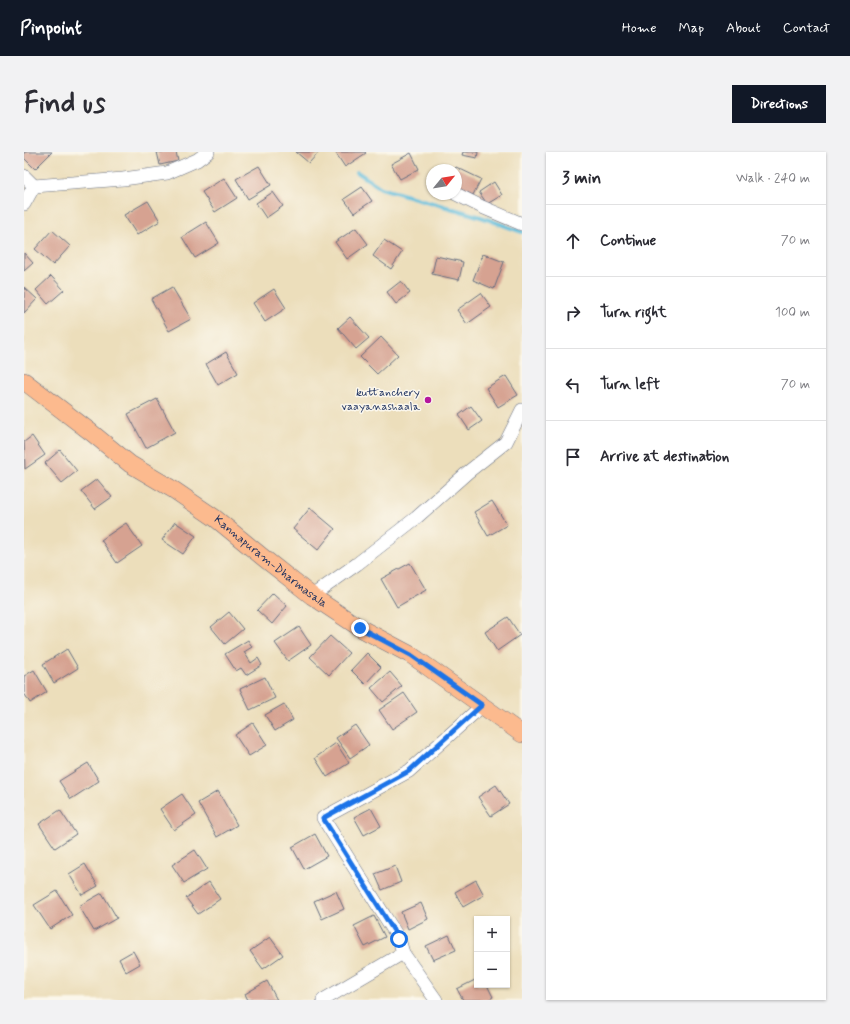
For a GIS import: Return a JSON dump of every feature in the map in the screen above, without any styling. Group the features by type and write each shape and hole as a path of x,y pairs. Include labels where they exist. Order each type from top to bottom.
{"main road":[{"name":"Kannapuram-Dharmasala","path":"24,381 130,464 174,490 215,518 312,596 360,628 411,655 522,734"}],"street":[{"path":"24,176 34,186 123,179 167,173 197,160 208,152"},
{"path":"24,204 34,186"},
{"path":"462,197 522,224"},
{"path":"312,596 357,564 416,518 468,472 506,442 522,410"},
{"path":"436,1000 403,953 399,939 323,818 409,771 482,705"},
{"path":"323,1000 403,953"}],"building":[{"path":"24,152 52,152 35,169 24,158"},
{"path":"157,152 176,152 178,161 160,165"},
{"path":"296,152 319,152 309,163"},
{"path":"335,152 365,152 366,153 345,167"},
{"path":"463,152 478,152 477,158 462,155"},
{"path":"411,153 419,169 400,179 391,164"},
{"path":"259,166 271,185 248,199 236,179"},
{"path":"462,170 481,179 473,195 462,190"},
{"path":"224,178 237,198 215,212 202,192"},
{"path":"494,182 502,195 487,204 479,192"},
{"path":"362,187 372,201 354,213 344,199"},
{"path":"273,192 283,206 266,218 256,203"},
{"path":"148,201 160,221 137,235 124,215"},
{"path":"206,222 219,243 195,258 182,237"},
{"path":"356,228 368,244 347,259 335,242"},
{"path":"52,230 70,246 53,265 35,249"},
{"path":"384,240 402,252 391,269 373,256"},
{"path":"24,253 33,263 24,271"},
{"path":"483,254 504,262 494,289 473,280"},
{"path":"436,256 463,262 459,280 432,274"},
{"path":"51,276 64,290 48,304 36,290"},
{"path":"401,281 410,293 396,304 387,292"},
{"path":"24,287 37,299 24,313"},
{"path":"172,287 191,319 169,331 151,299"},
{"path":"274,289 286,308 265,322 253,303"},
{"path":"481,293 491,307 467,324 457,310"},
{"path":"350,317 369,338 356,349 338,328"},
{"path":"381,337 398,355 377,374 360,357"},
{"path":"226,352 238,373 218,385 206,364"},
{"path":"506,376 518,395 498,407 486,388"},
{"path":"157,399 175,432 146,448 128,414"},
{"path":"471,406 482,421 469,430 459,415"},
{"path":"32,436 45,455 25,469 24,442"},
{"path":"60,450 77,471 62,483 45,463"},
{"path":"97,479 112,497 95,509 81,491"},
{"path":"492,501 507,525 488,536 474,512"},
{"path":"310,508 335,529 318,550 293,529"},
{"path":"175,522 196,536 183,554 162,540"},
{"path":"126,523 142,546 117,563 101,540"},
{"path":"410,563 426,590 397,607 381,579"},
{"path":"273,593 287,606 272,624 257,610"},
{"path":"229,612 243,629 225,644 211,627"},
{"path":"508,617 520,635 497,651 485,632"},
{"path":"299,627 311,645 288,661 275,643"},
{"path":"330,636 349,653 329,675 310,657"},
{"path":"248,640 252,647 244,652 251,663 258,658 262,665 246,675 241,668 236,671 225,654"},
{"path":"67,649 78,668 54,683 43,664"},
{"path":"367,653 381,667 365,684 351,670"},
{"path":"34,670 47,692 30,703 24,693 24,676"},
{"path":"390,672 402,686 383,702 371,688"},
{"path":"265,677 275,698 250,710 240,689"},
{"path":"404,693 417,712 392,729 379,710"},
{"path":"284,704 293,720 275,731 265,715"},
{"path":"253,723 267,745 249,756 235,735"},
{"path":"355,725 369,745 350,758 336,738"},
{"path":"336,743 349,763 327,777 315,758"},
{"path":"88,763 99,781 71,799 59,781"},
{"path":"496,785 509,804 491,816 478,797"},
{"path":"218,791 237,825 217,837 198,803"},
{"path":"182,794 196,815 174,830 160,809"},
{"path":"371,808 381,826 364,835 354,817"},
{"path":"60,810 76,834 55,848 39,824"},
{"path":"315,834 327,856 304,869 292,847"},
{"path":"195,850 207,869 184,883 172,865"},
{"path":"85,864 98,886 82,895 69,874"},
{"path":"395,866 401,882 382,890 375,874"},
{"path":"476,880 484,895 463,907 455,892"},
{"path":"209,882 220,899 198,914 186,898"},
{"path":"57,891 72,915 50,929 34,905"},
{"path":"336,891 344,909 322,919 314,901"},
{"path":"102,893 117,918 94,931 79,906"},
{"path":"421,903 428,919 408,929 401,912"},
{"path":"374,916 385,937 365,947 354,926"},
{"path":"449,935 456,950 433,960 426,946"},
{"path":"270,937 283,955 263,969 250,951"},
{"path":"133,951 140,964 126,972 119,959"},
{"path":"474,980 474,988 488,988 493,997 488,1000 463,1000 457,989"},
{"path":"267,981 277,1000 248,1000 245,994"}],"waterway":[{"path":"357,172 381,188 481,217 522,232"}],"place":[{"name":"kuttanchery vaayanashaala","path":"428,400"}],"route":[{"path":"360,628 411,655 482,705 409,771 323,818 399,939"}]}
